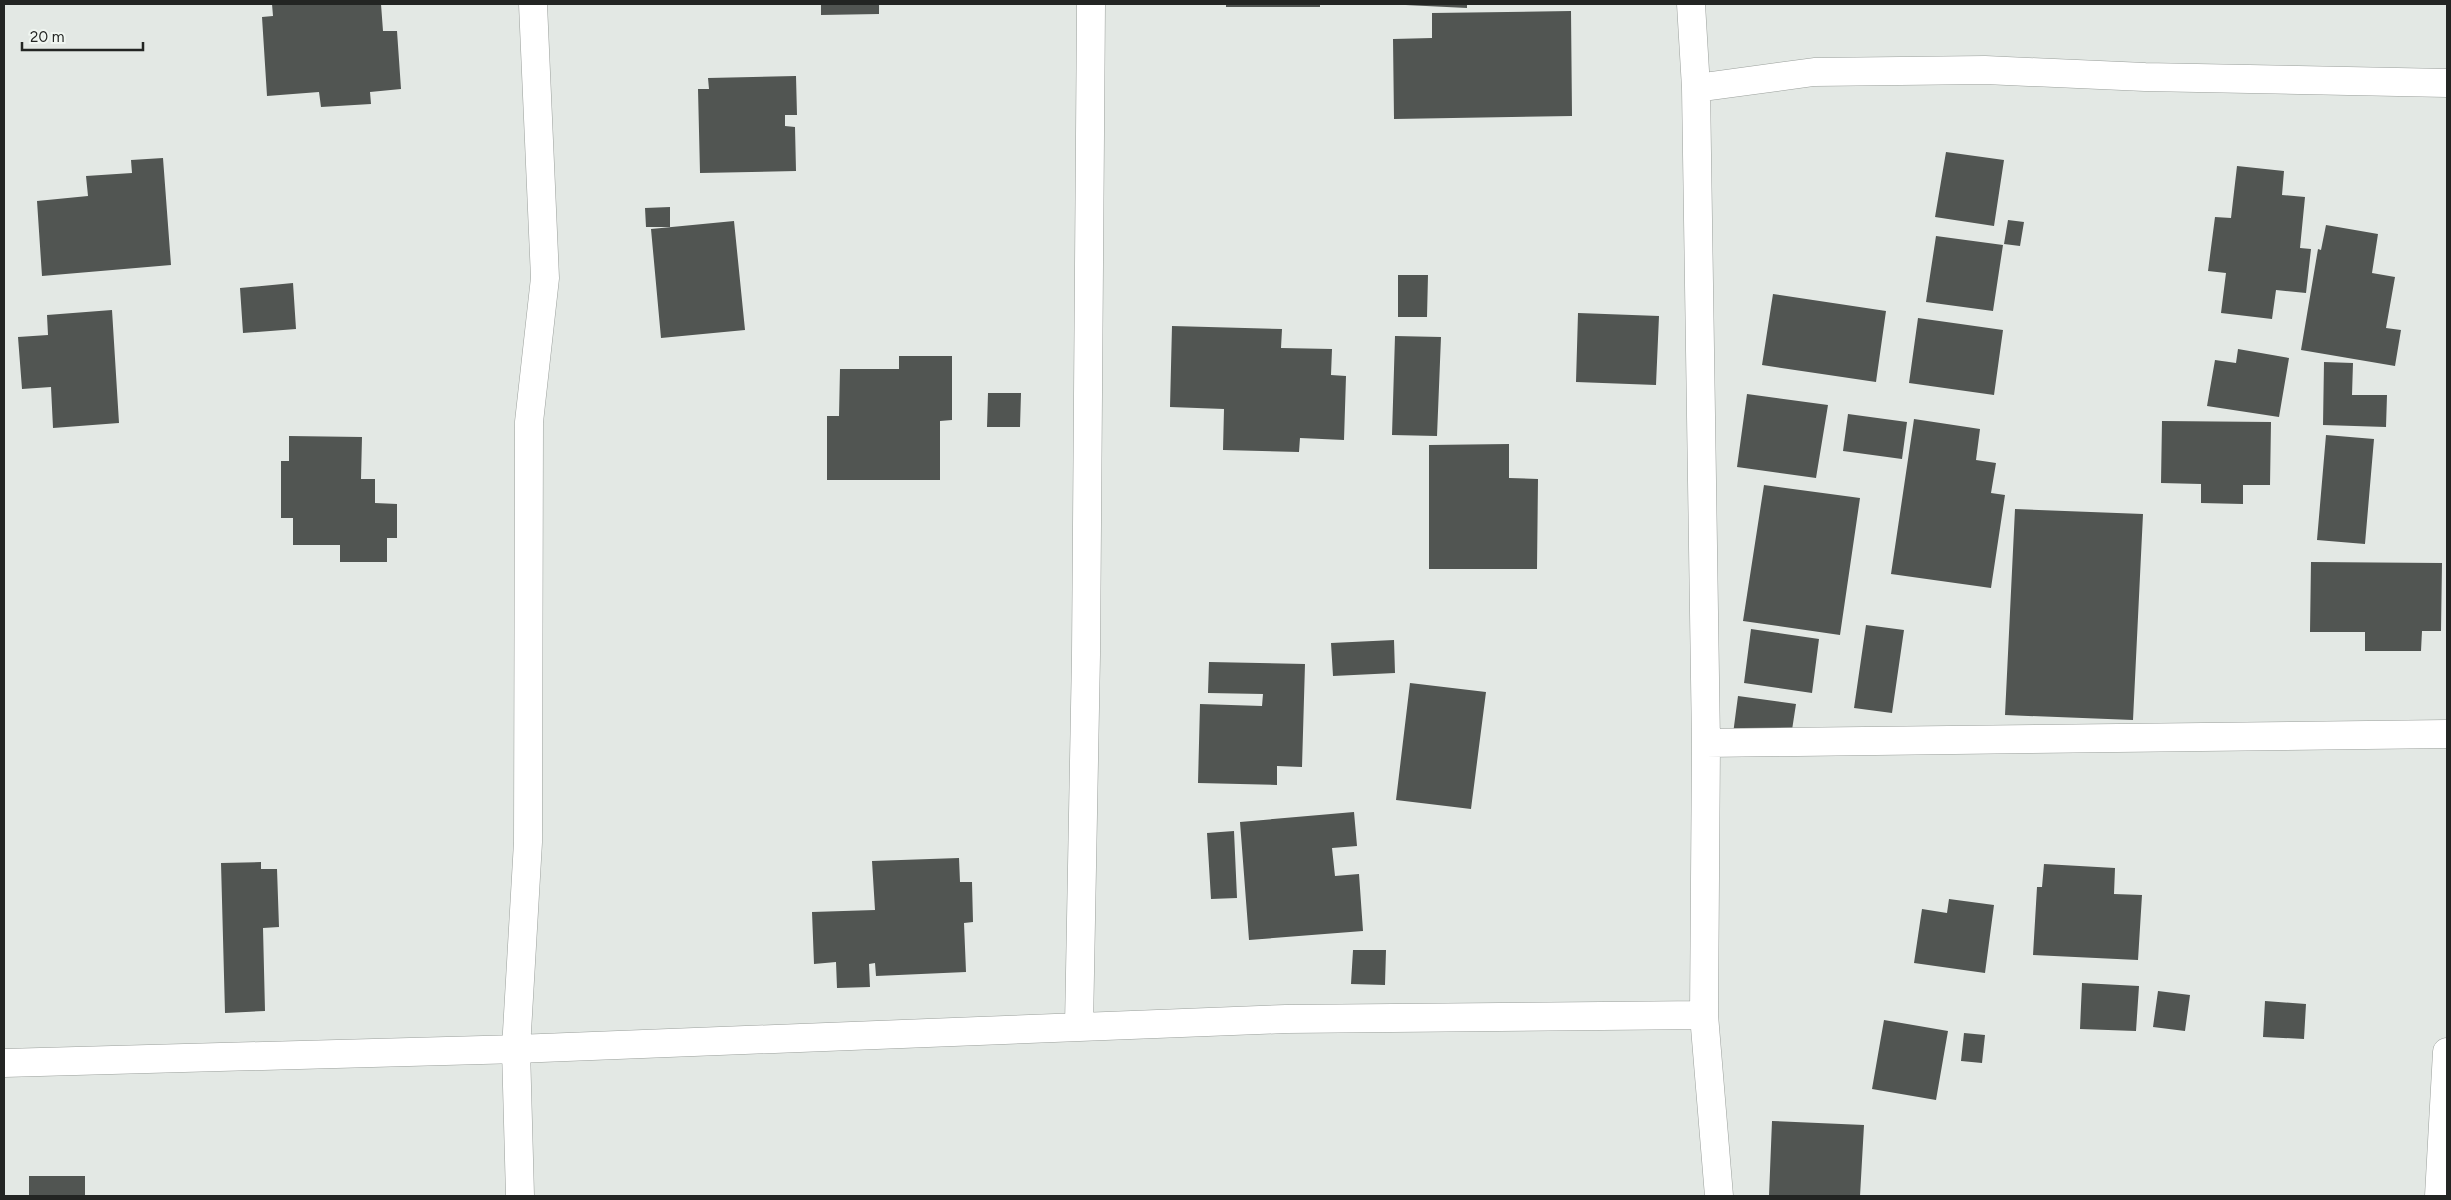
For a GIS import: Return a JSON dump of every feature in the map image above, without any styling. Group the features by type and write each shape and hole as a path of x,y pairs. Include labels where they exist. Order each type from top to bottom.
{"street":[{"path":"520,1196 516,1049 528,842 529,422 545,278 533,4"},
{"path":"1079,1026 1086,635 1091,4"},
{"path":"1691,4 1696,88 1706,743 1704,1015 1719,1196"},
{"path":"1696,88 1814,72 1985,70 2145,77 2447,83"},
{"path":"1706,743 2447,734"},
{"path":"4,1063 516,1049 1286,1019 1704,1015"},
{"path":"2439,1196 2447,1052"}],"building":[{"path":"272,4 381,4 383,31 397,31 401,89 370,92 371,104 321,107 319,92 267,96 262,17 273,16"},
{"path":"821,4 879,4 879,14 821,15"},
{"path":"1226,4 1320,4 1320,7 1226,7"},
{"path":"1385,4 1467,4 1467,8"},
{"path":"1571,11 1572,116 1394,119 1393,39 1432,38 1432,13"},
{"path":"796,76 797,115 785,115 785,126 795,127 796,171 700,173 698,89 709,89 708,78"},
{"path":"1946,152 2004,160 1994,226 1935,217"},
{"path":"163,158 171,265 42,276 37,201 88,196 86,176 132,173 131,160"},
{"path":"2237,166 2284,171 2282,195 2305,197 2300,248 2311,249 2306,293 2276,290 2272,319 2221,313 2226,273 2208,271 2215,217 2231,218"},
{"path":"670,207 670,227 646,227 645,208"},
{"path":"2008,220 2024,222 2020,246 2004,244"},
{"path":"734,221 745,330 661,338 651,229"},
{"path":"2326,225 2378,234 2372,273 2395,277 2386,328 2401,330 2395,366 2301,350 2318,249 2321,250"},
{"path":"1936,236 2003,245 1993,311 1926,302"},
{"path":"1398,275 1428,275 1427,317 1398,317"},
{"path":"293,283 296,329 243,333 240,288"},
{"path":"1773,294 1886,311 1876,382 1762,365"},
{"path":"112,310 119,423 53,428 51,387 22,389 18,337 48,335 47,315"},
{"path":"1578,313 1659,316 1656,385 1576,382"},
{"path":"1918,318 2003,330 1994,395 1909,383"},
{"path":"1172,326 1282,329 1281,348 1332,349 1331,375 1346,376 1344,440 1300,438 1299,452 1223,450 1224,409 1170,407"},
{"path":"1395,336 1441,337 1437,436 1392,435"},
{"path":"2238,349 2289,358 2279,417 2207,406 2215,360 2236,363"},
{"path":"899,356 952,356 952,420 940,421 940,480 827,480 827,416 839,416 840,369 899,369"},
{"path":"2324,362 2353,363 2352,395 2387,395 2386,427 2323,425"},
{"path":"988,393 1021,393 1020,427 987,427"},
{"path":"1747,394 1828,405 1816,478 1737,467"},
{"path":"1848,414 1907,422 1902,459 1843,451"},
{"path":"1914,419 1980,429 1976,460 1996,463 1991,493 2005,495 1991,588 1891,574"},
{"path":"2162,421 2271,422 2270,485 2243,485 2243,504 2201,503 2201,484 2161,483"},
{"path":"2326,435 2374,439 2365,544 2317,540"},
{"path":"289,436 362,437 361,479 375,479 375,503 397,504 397,538 387,538 387,562 340,562 340,545 293,545 293,518 281,518 281,461 289,461"},
{"path":"1509,444 1509,478 1538,479 1537,569 1429,569 1429,445"},
{"path":"1764,485 1860,498 1840,635 1743,621"},
{"path":"2015,509 2143,514 2133,720 2005,715"},
{"path":"2311,562 2442,563 2441,631 2422,631 2421,651 2365,651 2365,632 2310,632"},
{"path":"1866,625 1904,630 1892,713 1854,708"},
{"path":"1751,629 1819,639 1812,693 1744,683"},
{"path":"1394,640 1395,673 1333,676 1331,643"},
{"path":"1209,662 1305,664 1302,767 1277,766 1277,785 1198,783 1200,704 1262,706 1263,694 1208,693"},
{"path":"1410,683 1486,692 1471,809 1396,800"},
{"path":"1738,696 1796,704 1790,743 1733,734"},
{"path":"1354,812 1357,846 1332,848 1335,876 1359,874 1363,931 1249,940 1240,822"},
{"path":"1234,831 1237,898 1211,899 1207,833"},
{"path":"959,858 960,882 972,882 973,922 964,923 966,972 876,976 875,963 869,964 870,987 837,988 836,962 814,964 812,912 875,910 872,861"},
{"path":"261,862 261,869 277,869 279,927 263,928 265,1011 225,1013 221,863"},
{"path":"2044,864 2115,868 2114,894 2142,895 2138,960 2033,955 2037,887 2042,887"},
{"path":"1949,899 1994,905 1985,973 1914,963 1922,909 1947,913"},
{"path":"1353,950 1386,950 1385,985 1351,984"},
{"path":"2082,983 2139,986 2136,1031 2080,1029"},
{"path":"2158,991 2190,995 2185,1031 2153,1027"},
{"path":"2265,1001 2306,1004 2304,1039 2263,1037"},
{"path":"1884,1020 1948,1031 1936,1100 1872,1089"},
{"path":"1964,1033 1985,1035 1982,1063 1961,1061"},
{"path":"1772,1121 1864,1125 1860,1196 1769,1196"},
{"path":"29,1176 85,1176 85,1196 29,1196"}]}
